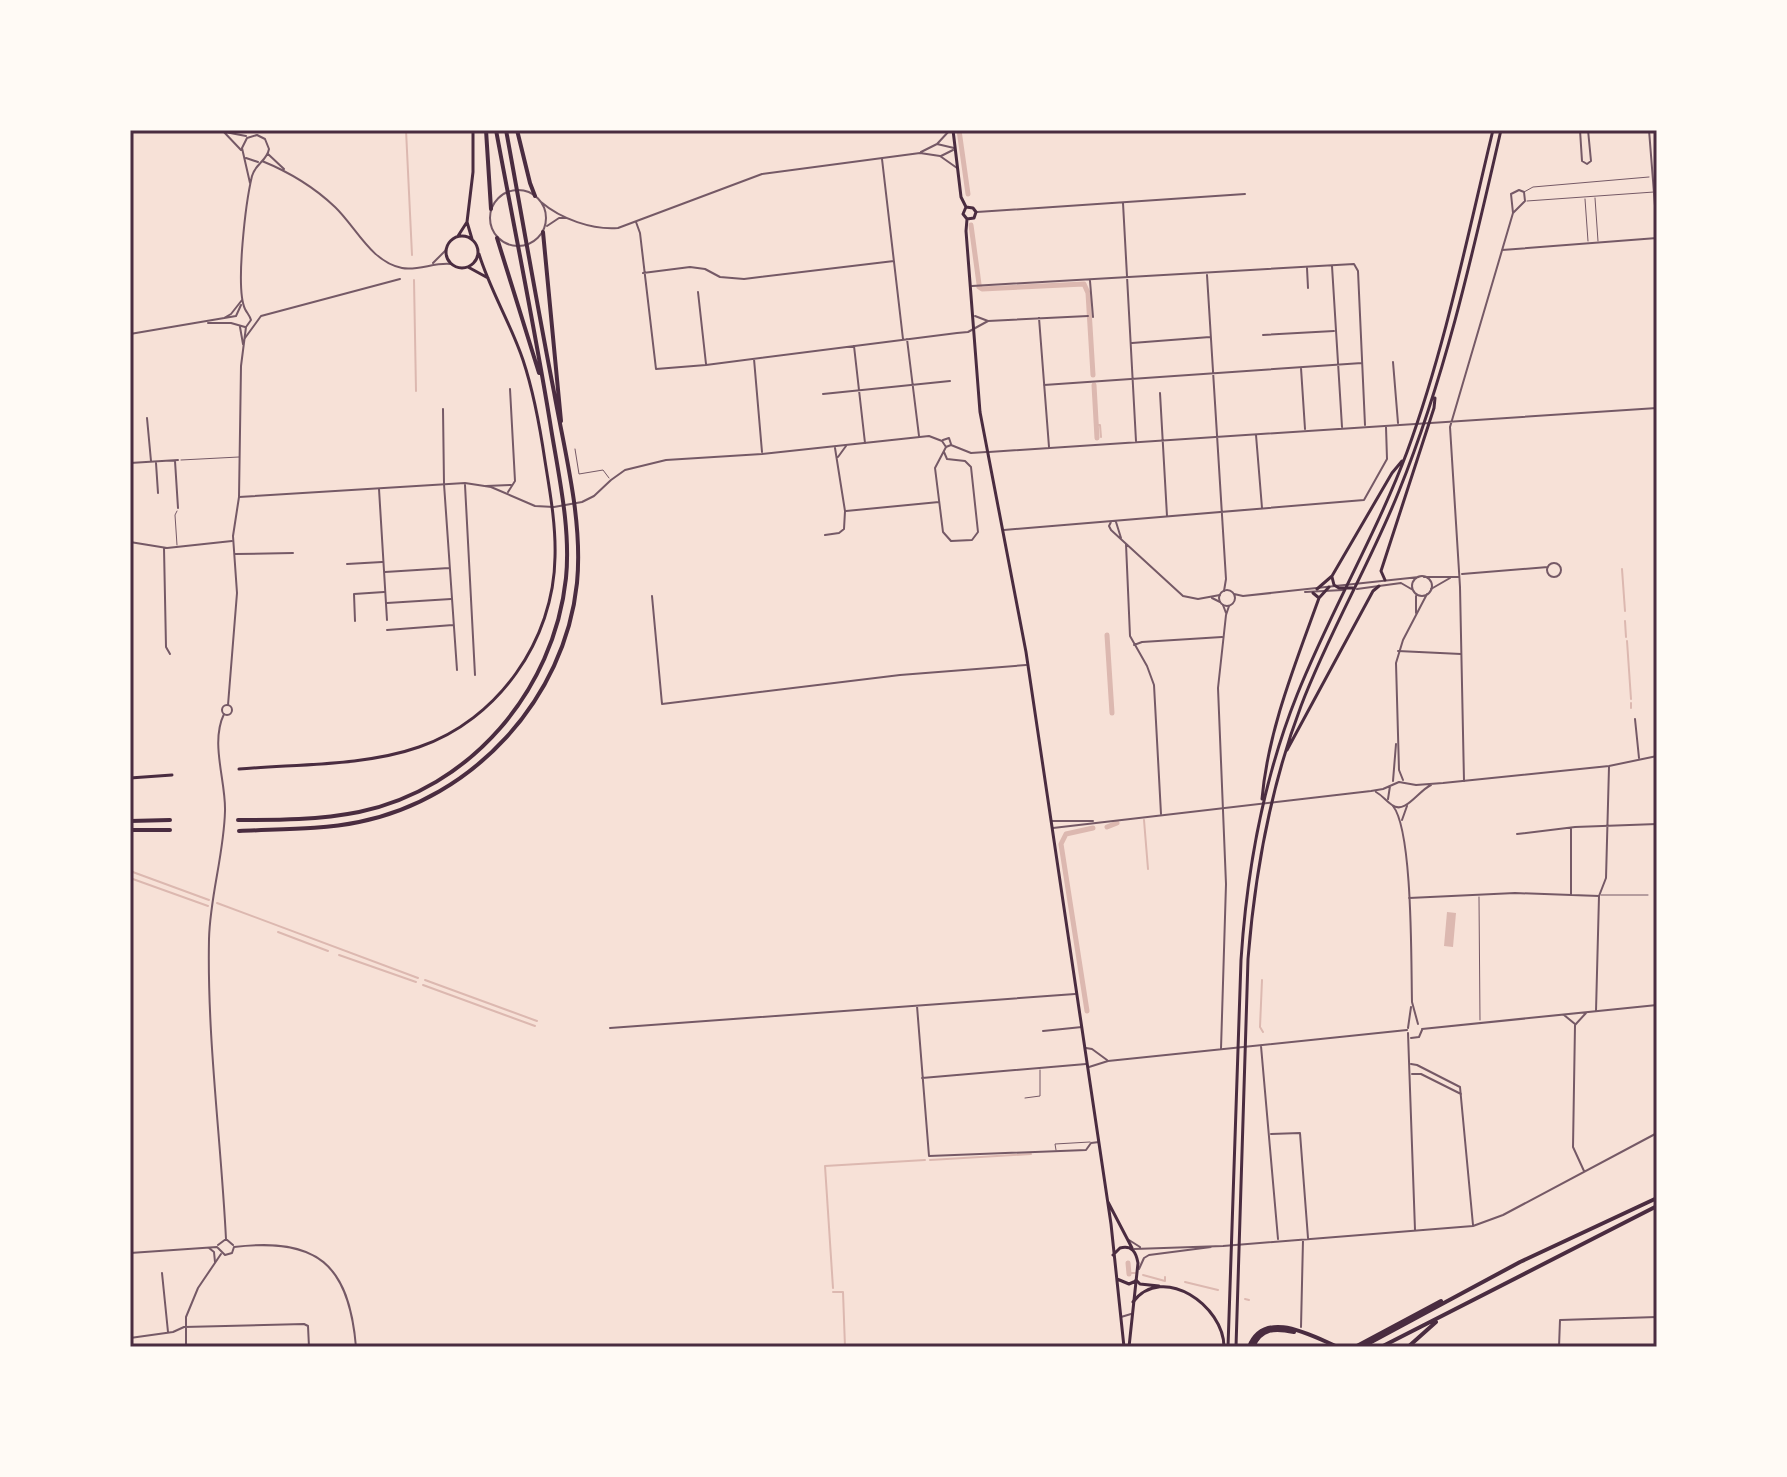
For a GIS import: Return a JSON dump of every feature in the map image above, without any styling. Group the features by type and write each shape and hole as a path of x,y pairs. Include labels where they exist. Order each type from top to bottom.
{"highway":[{"path":"486,130 491,209"},
{"path":"238,820 322,817 384,805 433,785 478,752 499,731 523,699 550,643 566,578 564,513 496,130"},
{"path":"239,831 333,826 386,815 437,793 484,760 524,717 562,649 575,602 575,512 506,130"},
{"path":"517,130 535,196"},
{"path":"544,230 564,447"},
{"path":"497,238 545,394"},
{"path":"130,821 170,820"},
{"path":"130,830 170,830"},
{"path":"1362,1347 1557,1244 1657,1198"},
{"path":"1381,1347 1657,1206"},
{"path":"1355,1347 1474,1287"},
{"path":"1408,1347 1444,1315"},
{"path":"1251,1347 1262,1334 1274,1329 1338,1347"}],"main road":[{"path":"239,769 400,753 439,740 474,718 499,694 521,667 543,624 554,573 553,514 540,432 524,363 467,222 473,130"},
{"path":"952,130 961,197 966,207 963,214 967,219 980,412 1027,665 1113,1235 1115,1276 1126,1347"},
{"path":"1261,810 1296,696 1404,458 1428,392 1493,130"},
{"path":"1236,1347 1247,988 1253,897 1262,840 1284,753 1302,704 1399,493 1435,394 1501,130"},
{"path":"966,207 976,212 974,218 967,219"},
{"path":"467,222 446,250 451,264 459,268 468,267 479,254"},
{"path":"458,236 472,239"},
{"path":"468,267 488,278"},
{"path":"1385,580 1381,572 1434,408 1435,394"},
{"path":"1319,598 1315,591 1332,576 1392,473 1404,458"},
{"path":"1332,576 1338,588 1360,588"},
{"path":"1284,753 1373,591 1379,586"},
{"path":"1226,1347 1244,907 1263,785 1285,692 1319,598 1327,589"},
{"path":"130,778 172,775"},
{"path":"1105,1191 1133,1249 1139,1269 1126,1347"},
{"path":"1113,1255 1120,1248 1133,1249"},
{"path":"1115,1276 1124,1283 1136,1281 1185,1293 1210,1309 1222,1329 1226,1347"},
{"path":"1133,1302 1144,1291 1162,1286"}],"street":[{"path":"242,151 244,142 254,130"},
{"path":"260,130 268,144 268,154 284,170 332,204 372,251 385,261 408,269 432,263 451,264"},
{"path":"920,153 937,144 952,130"},
{"path":"1580,130 1582,161 1587,164 1591,162 1588,130"},
{"path":"1649,130 1657,231"},
{"path":"223,131 263,137"},
{"path":"223,131 242,151 250,183 242,298 237,314 243,343"},
{"path":"937,144 955,148"},
{"path":"940,156 955,148"},
{"path":"567,217 555,220 534,242 520,247 510,246 497,238 490,225 491,209 500,196 511,191 524,191 567,217 609,229 636,222 762,174 920,153 940,156 958,168"},
{"path":"250,183 260,161 268,154"},
{"path":"245,157 284,170"},
{"path":"882,158 919,437"},
{"path":"1464,781 1460,576 1450,427 1513,213 1511,194 1533,187 1652,177"},
{"path":"1524,192 1525,201"},
{"path":"1513,213 1525,201 1654,192"},
{"path":"976,212 1245,194"},
{"path":"1595,195 1598,243"},
{"path":"1584,196 1588,244"},
{"path":"541,202 546,215 544,230"},
{"path":"1123,202 1136,442"},
{"path":"636,222 640,233 656,369 968,332 988,321 1090,316 1090,280"},
{"path":"1501,250 1657,238"},
{"path":"432,263 446,250"},
{"path":"643,273 690,267 705,269 720,277 744,279 894,261"},
{"path":"972,286 1352,263 1356,266 1365,426"},
{"path":"1332,265 1342,428"},
{"path":"1307,267 1308,288"},
{"path":"1207,273 1227,583 1234,602"},
{"path":"224,714 232,712 228,705 237,593 233,541 239,497 246,327 251,318 400,279"},
{"path":"698,292 706,365"},
{"path":"242,298 251,318"},
{"path":"221,320 231,314 242,298"},
{"path":"130,334 221,320 247,312"},
{"path":"974,315 988,321"},
{"path":"243,343 248,331 261,316"},
{"path":"1039,318 1049,448"},
{"path":"203,323 246,327"},
{"path":"1263,335 1336,331"},
{"path":"1130,343 1211,337"},
{"path":"854,345 865,443"},
{"path":"754,358 762,454"},
{"path":"1393,362 1398,424"},
{"path":"1044,385 1362,363"},
{"path":"1301,366 1305,430"},
{"path":"823,394 950,381"},
{"path":"508,493 515,481 510,389"},
{"path":"1160,393 1168,517"},
{"path":"938,462 965,461 971,467 978,532 976,537 962,541 947,539 943,532 935,468 938,462 944,452 946,447 951,445 971,453 1657,408"},
{"path":"443,409 444,484 457,670"},
{"path":"147,418 151,462"},
{"path":"1003,530 1364,500 1387,459 1386,425"},
{"path":"1256,433 1262,509"},
{"path":"239,497 465,483 508,493 540,507 582,502 637,465 666,460 762,454 933,436 946,447"},
{"path":"942,441 949,438 951,445"},
{"path":"837,458 846,446"},
{"path":"825,535 843,531 845,511 835,447"},
{"path":"575,449 579,474 603,470 611,480"},
{"path":"944,452 951,461"},
{"path":"130,463 239,457"},
{"path":"176,460 177,547"},
{"path":"156,462 158,493"},
{"path":"465,483 475,675"},
{"path":"486,486 513,485"},
{"path":"379,488 387,620"},
{"path":"845,511 939,502"},
{"path":"1113,521 1109,529 1183,596 1211,598 1220,595 1227,583"},
{"path":"1113,521 1119,525 1121,540"},
{"path":"130,523 130,543 164,548 233,541"},
{"path":"1126,544 1129,630 1154,685 1161,814"},
{"path":"164,548 166,647 170,654"},
{"path":"234,554 293,553"},
{"path":"347,564 383,562"},
{"path":"1224,591 1243,596 1302,592 1385,580 1451,578 1548,567"},
{"path":"384,572 449,568"},
{"path":"1416,614 1413,582 1419,577"},
{"path":"1424,577 1430,580 1431,589"},
{"path":"1412,800 1413,791 1399,772 1395,666 1398,651 1427,594 1451,578"},
{"path":"1360,588 1401,583 1421,595 1427,594"},
{"path":"355,621 354,594 385,592"},
{"path":"1220,595 1226,615"},
{"path":"652,596 662,704 900,675 1027,665"},
{"path":"1221,1049 1226,884 1218,688 1226,615 1229,606 1243,596"},
{"path":"1211,598 1229,606"},
{"path":"386,603 451,599"},
{"path":"387,630 453,625"},
{"path":"1134,645 1224,637"},
{"path":"1398,651 1462,654"},
{"path":"226,1239 213,1072 209,951 225,819 220,727 224,714 222,708 228,705"},
{"path":"1635,719 1639,760"},
{"path":"1388,800 1397,735"},
{"path":"1052,828 1371,791 1398,782 1433,784 1464,781 1609,766 1657,756"},
{"path":"1596,1011 1599,896 1606,878 1609,827 1609,766"},
{"path":"1401,821 1412,800 1422,789 1433,784"},
{"path":"1371,791 1393,806 1401,821 1407,855 1412,1002 1408,1030 1415,1231"},
{"path":"1393,806 1407,806"},
{"path":"1051,821 1098,821"},
{"path":"1517,834 1571,827 1657,824"},
{"path":"1571,827 1571,896"},
{"path":"1408,898 1479,894 1648,895"},
{"path":"1479,894 1481,1023"},
{"path":"610,1028 1076,994"},
{"path":"1410,1046 1422,1035 1412,1002"},
{"path":"917,1005 929,1156 1070,1151 1088,1149 1091,1143"},
{"path":"1422,1029 1657,1005"},
{"path":"1584,1171 1573,1147 1575,1025 1587,1012"},
{"path":"1563,1014 1575,1025"},
{"path":"922,1078 1088,1066 1108,1061 1408,1030 1413,1024 1418,1024"},
{"path":"1043,1031 1082,1027"},
{"path":"1408,1030 1411,1038 1417,1038"},
{"path":"1259,1045 1278,1241"},
{"path":"1085,1048 1092,1049 1108,1061"},
{"path":"1410,1064 1460,1087 1473,1226"},
{"path":"1025,1098 1040,1096 1040,1068"},
{"path":"1411,1074 1421,1074 1461,1094"},
{"path":"1269,1134 1300,1133 1308,1239"},
{"path":"1133,1249 1223,1246 1473,1226 1503,1215 1657,1133"},
{"path":"1056,1150 1055,1144 1099,1142"},
{"path":"1069,1143 1070,1151"},
{"path":"217,1247 221,1240 226,1239 234,1247"},
{"path":"1301,1327 1303,1239"},
{"path":"1129,1240 1145,1249"},
{"path":"234,1247 285,1245 306,1252 324,1264 340,1282 349,1299 356,1347"},
{"path":"1139,1269 1149,1255 1212,1246"},
{"path":"208,1247 214,1252 215,1262"},
{"path":"130,1253 217,1247"},
{"path":"217,1247 221,1254"},
{"path":"221,1254 230,1254 234,1247"},
{"path":"186,1347 184,1327 198,1288 221,1254"},
{"path":"162,1273 168,1333"},
{"path":"1120,1317 1131,1314"},
{"path":"1559,1347 1560,1320 1657,1317"},
{"path":"130,1338 168,1333 184,1327 306,1324 309,1327 309,1347"}],"shaded area":[{"path":"1447,912 1456,913 1453,947 1444,946"}],"waterway":[{"path":"406,130 412,255"},
{"path":"959,130 968,194"},
{"path":"971,225 979,284"},
{"path":"414,280 416,391"},
{"path":"979,287 1084,284 1088,293 1093,375"},
{"path":"1094,385 1097,438"},
{"path":"1096,425 1100,425 1101,437"},
{"path":"1622,569 1625,611"},
{"path":"1625,621 1626,637"},
{"path":"1107,635 1112,713"},
{"path":"1627,641 1631,699"},
{"path":"1631,703 1631,708"},
{"path":"1144,820 1148,869"},
{"path":"1107,827 1117,823"},
{"path":"1087,1011 1061,844 1066,834 1093,828"},
{"path":"130,871 209,900"},
{"path":"130,878 208,906"},
{"path":"217,903 418,978"},
{"path":"278,932 328,951"},
{"path":"339,955 416,982"},
{"path":"425,980 537,1021"},
{"path":"1262,980 1260,1027 1263,1032"},
{"path":"423,985 535,1026"},
{"path":"930,1160 1031,1154"},
{"path":"833,1288 825,1166 925,1160"},
{"path":"1128,1263 1129,1274"},
{"path":"1129,1273 1135,1273"},
{"path":"1143,1275 1165,1281 1165,1277"},
{"path":"1185,1282 1218,1290"},
{"path":"833,1292 843,1292 845,1347"},
{"path":"1245,1299 1249,1300"}]}
